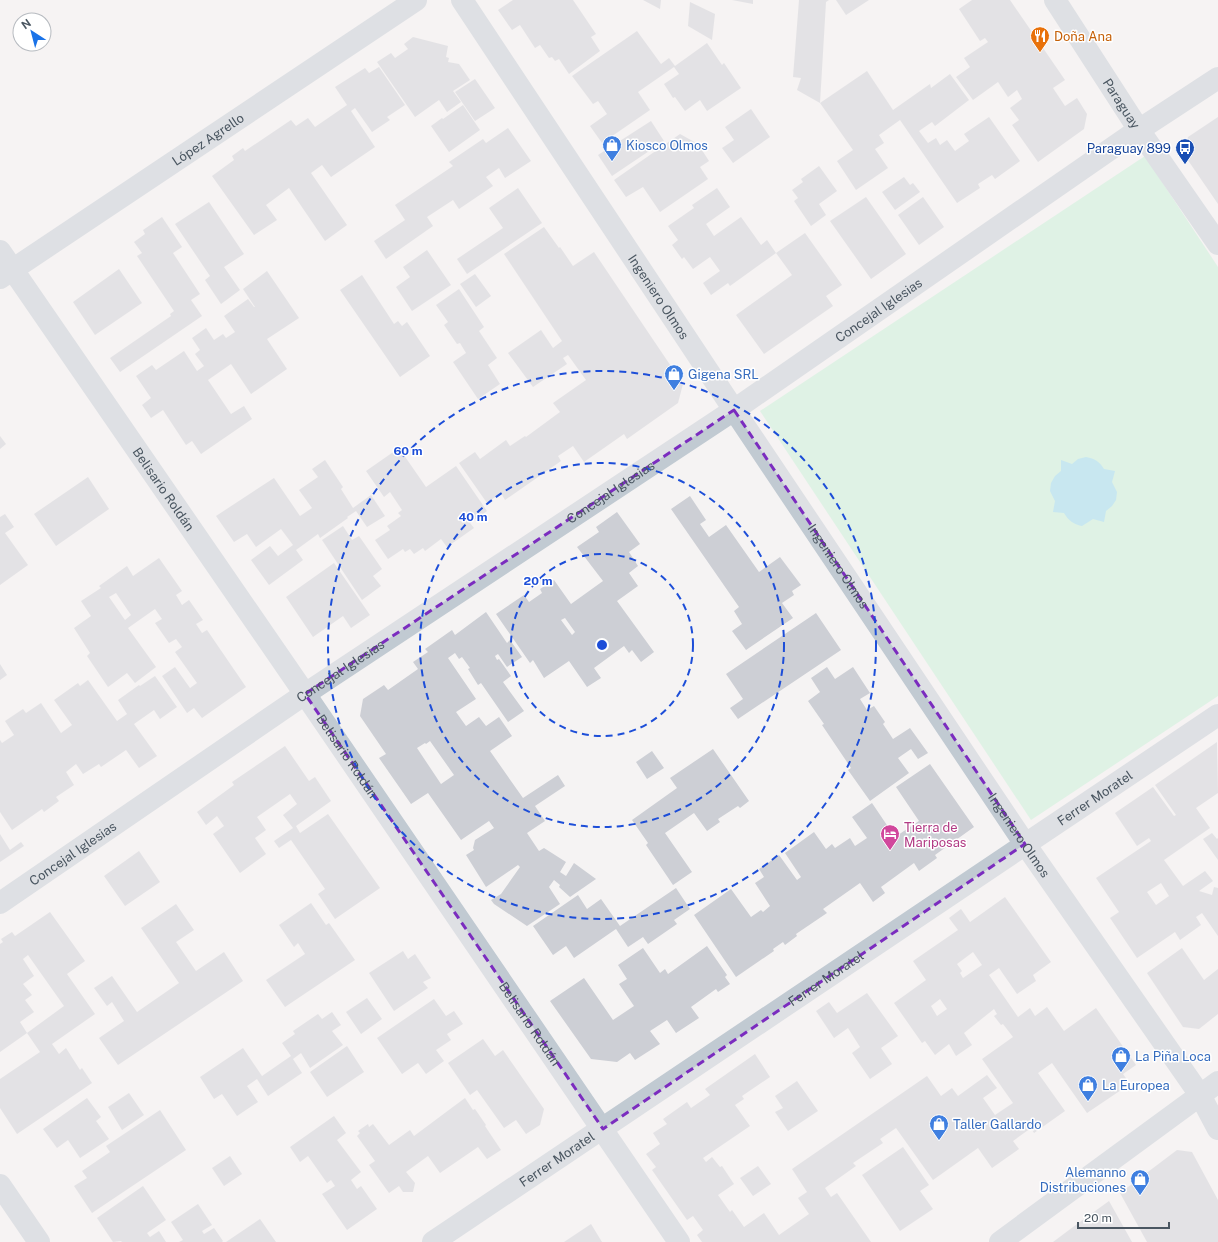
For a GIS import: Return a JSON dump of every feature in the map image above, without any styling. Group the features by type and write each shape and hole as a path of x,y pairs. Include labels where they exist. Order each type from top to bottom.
{"street":[{"name":"López Agrello","path":"6,274 416,0"},
{"name":"Ingeniero Olmos","path":"462,0 734,410 1025,844 1200,1095 1218,1129"},
{"name":"Paraguay","path":"1055,0 1139,130 1218,244"},
{"name":"Concejal Iglesias","path":"0,903 305,694 734,410 1139,130 1218,78"},
{"name":"Belisario Roldán","path":"0,251 6,274 305,694 603,1129 678,1242"},
{"name":"Ferrer Moratel","path":"433,1242 1218,714"},
{"path":"1000,1242 1218,1082"},
{"path":"0,1185 39,1242"}],"highlighted area":[{"path":"734,410 1025,844 603,1129 305,694"}],"green space":[{"path":"1145,156 1218,267 1218,696 1031,820 760,411"}],"water":[{"path":"1086,457 1096,461 1104,469 1115,471 1112,482 1117,492 1116,500 1106,511 1104,522 1093,519 1082,526 1072,522 1064,513 1053,512 1055,501 1050,491 1051,483 1055,476 1061,471 1061,460 1072,464 1078,459"}],"building":[{"path":"513,0 573,0 596,34 591,37 600,51 569,74 559,59 555,61 552,57 549,58 540,45 535,48 520,25 512,30 498,10"},
{"path":"643,0 661,0 660,9"},
{"path":"732,0 753,0 753,4"},
{"path":"799,0 829,0 826,2 820,103 797,90 801,78 793,77"},
{"path":"836,0 869,0 846,15"},
{"path":"972,0 1010,0 1065,80 1053,88 1065,106 1077,98 1087,114 1084,129 1038,162 1012,125 1019,120 1010,108 1022,99 1017,90 1008,97 998,82 973,100 956,77 970,67 964,58 988,42 985,38 980,41 959,9"},
{"path":"690,2 715,14 712,40 688,26"},
{"path":"637,31 661,64 669,58 675,66 707,43 722,65 724,63 741,88 707,111 700,100 685,111 675,97 673,98 664,84 679,74 674,67 638,92 650,110 602,143 590,126 607,114 598,101 593,104 572,76"},
{"path":"413,37 448,46 446,57 449,58 448,62 459,64 470,80 453,91 461,102 447,112 439,100 415,117 377,62 391,53 395,58 408,49 404,44"},
{"path":"379,67 405,105 387,117 390,120 372,132 355,108 351,111 375,147 331,177 322,165 311,173 347,225 325,241 289,188 266,205 277,220 254,235 212,176 234,160 232,156 243,148 245,151 291,120 296,126 308,118 315,127 347,105 335,87 365,68 369,73"},
{"path":"867,71 893,110 930,84 931,88 950,74 969,100 935,126 932,122 919,131 928,143 936,138 940,145 947,140 955,151 969,141 964,134 989,117 1020,161 995,179 992,175 978,184 980,188 957,203 900,120 879,135 884,143 875,149 888,168 856,190 837,161 853,150 820,103"},
{"path":"475,79 495,108 475,121 455,92"},
{"path":"463,105 480,130 449,152 431,126"},
{"path":"751,109 770,137 733,163 722,148 734,140 725,127"},
{"path":"1218,117 1218,204 1183,153 1188,137"},
{"path":"651,121 664,141 612,176 598,155"},
{"path":"508,128 531,161 505,178 499,168 486,177 493,186 459,209 453,200 427,217 433,226 386,259 374,241 405,220 395,205 453,166 449,162 483,139 486,143"},
{"path":"680,134 698,144 709,161 700,167 708,179 660,212 643,187 626,197 614,180"},
{"path":"819,166 837,191 819,204 826,215 811,226 794,201 798,198 792,190 803,182 801,179"},
{"path":"904,177 910,185 913,183 920,192 895,210 882,192"},
{"path":"518,188 542,223 467,274 457,259 503,228 489,208"},
{"path":"717,188 730,207 706,224 714,236 741,217 761,245 767,240 776,253 730,286 728,283 711,295 703,283 720,271 710,257 693,269 684,257 682,259 672,245 678,240 668,226 694,208 692,205"},
{"path":"866,197 906,254 871,279 830,221"},
{"path":"923,197 944,227 919,245 898,215"},
{"path":"209,202 244,254 224,267 240,290 221,304 205,280 210,276 175,224"},
{"path":"162,217 182,247 173,253 200,294 191,300 202,316 120,372 110,358 171,316 170,314 174,311 137,256 142,253 134,242 145,234 143,230"},
{"path":"544,227 573,266 594,252 683,384 678,403 627,439 624,434 584,462 573,446 558,456 561,461 505,500 501,493 487,503 459,463 475,452 480,459 506,440 510,446 525,436 526,437 560,412 553,403 586,380 568,355 563,358 567,364 533,387 508,353 541,330 553,348 562,341 504,254"},
{"path":"805,233 842,285 826,296 833,306 764,354 736,315 792,275 776,253"},
{"path":"427,250 451,285 412,311 396,287 410,277 403,267"},
{"path":"119,269 142,303 95,335 73,302"},
{"path":"267,271 299,318 267,339 287,369 251,394 231,364 208,380 231,414 244,406 252,419 201,454 192,441 186,445 163,410 151,418 142,405 151,398 136,376 152,365 156,370 184,351 197,371 204,366 195,354 200,350 192,338 206,328 214,340 223,334 226,338 235,332 224,316 248,299 255,307 243,289"},
{"path":"475,274 491,296 476,307 460,284"},
{"path":"362,275 394,324 398,321 402,326 407,322 430,356 400,377 340,290"},
{"path":"459,289 484,327 479,331 497,358 488,365 500,384 478,399 453,362 466,353 460,343 457,344 444,325 448,322 436,305"},
{"path":"0,436 6,444 0,449"},
{"path":"399,448 426,487 456,466 487,511 470,523 474,528 447,547 441,539 425,551 423,548 414,554 410,549 405,552 403,549 388,559 375,540 390,530 387,526 401,516 398,513 402,510 390,492 384,497 366,471"},
{"path":"325,460 343,487 341,489 353,508 371,495 385,516 367,527 356,511 320,538 318,534 296,550 303,560 269,585 251,560 270,546 278,556 293,545 281,529 256,547 247,534 234,542 216,516 274,478 300,516 312,508 299,490 318,477 312,469"},
{"path":"88,477 109,509 56,546 34,514"},
{"path":"690,496 706,520 700,524 709,537 726,525 759,572 780,557 801,585 792,591 794,595 782,603 793,618 746,650 732,631 742,624 734,611 739,607 671,509"},
{"path":"617,512 640,544 629,552 638,566 629,573 638,586 617,601 654,652 641,662 632,650 629,653 624,646 594,668 601,678 587,687 569,661 544,678 533,660 530,663 496,614 524,595 529,602 542,593 540,589 554,580 571,604 603,581 577,547 599,532 596,527","holes":["565,618 575,632 572,635 561,620"]},
{"path":"5,514 14,527 5,533 28,565 0,585 0,517"},
{"path":"343,526 352,540 359,536 382,569 373,576 381,586 362,600 322,540"},
{"path":"159,558 182,591 176,595 182,605 189,600 203,620 196,624 202,633 207,630 246,687 202,718 194,708 187,713 162,676 175,667 190,688 197,683 175,652 182,647 176,639 169,643 155,623 162,619 155,609 128,628 156,667 135,683 127,673 108,687 87,656 90,653 74,628 91,616 81,601 101,588 99,586 127,566 133,576","holes":["116,593 131,615 125,620 109,597"]},
{"path":"334,563 370,615 351,628 343,616 313,637 286,597"},
{"path":"486,612 507,643 510,640 522,657 507,667 498,654 495,656 497,660 499,659 511,676 503,682 524,711 508,722 481,683 478,685 468,669 470,668 462,657 459,659 455,653 448,658 476,699 456,712 466,726 479,717 486,726 499,717 512,736 490,751 523,798 558,775 565,786 535,806 545,821 527,833 539,851 544,848 566,862 560,872 566,876 574,863 596,879 570,897 554,880 549,887 560,904 527,926 494,904 491,900 501,894 520,867 518,865 486,887 466,855 474,850 475,840 494,828 489,821 461,840 428,793 411,804 379,758 386,754 360,716 363,699 384,685 388,690 418,669 413,662 428,652 425,649 452,630 455,635","holes":["430,741 454,775 441,784 417,748"]},
{"path":"816,613 841,650 738,719 730,708 743,699 726,674"},
{"path":"0,664 7,675 0,680"},
{"path":"827,667 835,679 853,667 870,693 860,699 867,710 874,706 885,722 883,724 893,739 910,728 928,753 918,759 911,749 898,758 909,773 870,801 848,770 851,768 808,701 820,692 811,678"},
{"path":"155,676 177,707 160,719 154,710 134,724 157,756 139,768 126,750 101,767 99,764 83,774 76,764 66,772 74,785 56,797 59,801 44,812 42,809 12,830 0,812 0,740 2,743 14,735 5,721 23,709 26,713 41,703 61,733 72,725 54,700 78,683 80,686 88,680 117,721 127,714 118,700"},
{"path":"1217,742 1218,793 1196,808 1210,828 1164,860 1183,886 1205,871 1213,881 1199,891 1212,895 1214,887 1218,888 1218,936 1202,913 1196,917 1201,925 1180,940 1175,932 1137,958 1110,918 1119,912 1096,878 1151,841 1149,838 1137,846 1115,813 1153,787 1174,816 1176,815 1155,785","holes":["1161,883 1169,896 1156,905 1147,892"]},
{"path":"285,746 309,781 315,777 331,801 296,826 300,833 328,814 380,888 335,919 318,894 325,889 291,840 279,848 274,841 293,828 283,815 297,804 290,794 257,817 266,830 255,838 266,854 240,873 213,834 224,826 217,816 206,825 197,812 234,785 232,782"},
{"path":"713,749 749,801 740,808 738,806 718,819 720,822 707,831 694,813 665,833 692,872 673,885 646,845 648,843 632,820 677,788 670,778"},
{"path":"652,751 664,768 647,779 636,762"},
{"path":"930,764 974,827 935,855 937,858 919,871 914,863 881,887 885,893 873,902 860,883 823,909 827,913 796,934 797,936 785,945 783,942 773,949 774,951 736,977 694,915 731,889 751,917 761,910 763,912 770,906 755,883 764,877 759,869 779,855 797,880 801,877 785,853 814,832 826,849 832,844 835,848 850,838 855,846 867,838 852,817 872,803 895,837 919,821 896,787"},
{"path":"1212,833 1217,839 1218,838 1218,860 1203,839"},
{"path":"0,834 10,850 21,842 24,846 0,862"},
{"path":"139,851 160,882 125,906 104,876"},
{"path":"676,888 690,909 674,920 677,924 648,944 643,937 628,947 616,929 574,958 566,946 553,955 533,926 578,895 587,909 601,899 620,926"},
{"path":"1005,897 1051,962 1033,975 1036,981 1017,994 999,968 989,975 1018,1017 1030,1008 1035,1016 1047,1007 1064,1031 1096,1008 1136,1065 1123,1074 1130,1084 1087,1113 1052,1063 1038,1073 1065,1111 1034,1133 1031,1128 1013,1141 1019,1149 992,1168 978,1148 933,1180 896,1128 880,1139 883,1143 853,1163 856,1166 825,1188 831,1197 837,1193 871,1242 702,1242 697,1235 703,1230 693,1216 687,1220 652,1170 656,1167 646,1154 660,1144 653,1133 667,1124 663,1119 687,1102 691,1108 710,1095 705,1089 755,1054 770,1077 742,1096 744,1099 735,1105 750,1126 703,1158 706,1162 712,1157 720,1167 722,1166 734,1184 718,1195 730,1212 732,1210 744,1227 764,1213 779,1235 809,1214 798,1198 807,1192 792,1169 927,1076 941,1096 952,1088 958,1096 987,1075 997,1088 983,1098 995,1115 1013,1103 982,1059 1013,1037 1003,1024 1001,1025 994,1016 997,1014 994,1009 964,1033 972,1045 956,1056 949,1044 935,1055 925,1041 922,1043 894,1003 926,980 913,961 958,930 949,918 961,909 970,922","holes":["973,952 982,965 963,978 960,973 962,971 957,964","940,999 947,1009 937,1016 931,1006"]},
{"path":"311,903 326,925 329,923 355,960 285,1007 266,980 305,954 298,943 294,947 279,925"},
{"path":"176,904 194,930 176,942 196,971 224,952 243,981 118,1065 99,1038 124,1021 112,1002 107,1006 94,988 112,976 137,1012 179,983 141,928"},
{"path":"50,912 85,961 67,974 95,1014 52,1044 59,1054 66,1048 80,1070 82,1068 92,1083 17,1134 0,1108 0,1079 40,1052 27,1033 0,1052 0,944 3,942 1,939 12,932 15,936","holes":["28,955 64,1006 27,1033 20,1022 34,1012 25,1000 32,995 23,984 34,976 23,959"]},
{"path":"707,946 727,975 725,977 730,984 718,992 716,989 691,1007 699,1018 676,1033 667,1020 650,1031 660,1044 635,1060 630,1053 617,1062 591,1059 550,1001 584,978 613,1020 634,1006 619,984 627,979 618,965 643,948 660,973 665,969 668,974"},
{"path":"1182,948 1204,980 1218,969 1218,1014 1199,1029 1183,1027 1147,973"},
{"path":"403,951 408,959 415,954 431,978 423,982 428,988 394,1011 369,973"},
{"path":"867,993 898,1036 881,1048 892,1064 870,1079 852,1053 860,1047 848,1028 834,1038 816,1011 829,1002 837,1013"},
{"path":"367,998 382,1019 361,1034 346,1012"},
{"path":"434,999 446,1016 454,1011 463,1024 447,1034 451,1040 436,1050 444,1061 426,1074 418,1063 402,1074 377,1038"},
{"path":"332,1012 341,1025 332,1031 343,1045 310,1068 301,1053 293,1059 302,1073 268,1096 257,1079 247,1086 258,1102 237,1116 222,1094 214,1099 200,1077 243,1048 262,1076 291,1056 282,1043 295,1034 293,1031 318,1014 322,1019"},
{"path":"483,1039 495,1056 503,1050 544,1109 540,1125 526,1134 516,1120 504,1128 477,1090 470,1095 448,1063"},
{"path":"347,1046 364,1072 327,1097 310,1072"},
{"path":"797,1081 818,1111 788,1131 775,1112 783,1108 775,1096"},
{"path":"129,1093 144,1115 122,1130 108,1107"},
{"path":"87,1098 101,1117 96,1121 109,1139 80,1158 68,1140 57,1148 43,1129"},
{"path":"465,1098 473,1110 475,1109 501,1150 487,1159 478,1147 440,1173 428,1156 406,1172 415,1183 413,1192 403,1192 399,1186 389,1193 369,1165 375,1161 357,1136 360,1133 358,1131 368,1124 369,1127 373,1124 389,1145 410,1130 414,1136"},
{"path":"160,1110 186,1150 92,1213 74,1186 87,1178 82,1171 110,1152 106,1146"},
{"path":"334,1116 346,1133 337,1140 361,1172 351,1180 357,1189 361,1186 377,1209 347,1230 322,1194 335,1186 331,1180 327,1183 308,1156 300,1162 290,1147"},
{"path":"903,1147 929,1185 920,1191 933,1209 900,1231 862,1175"},
{"path":"1177,1150 1192,1152 1218,1200 1218,1242 1147,1242 1120,1193"},
{"path":"230,1156 242,1174 224,1186 212,1168"},
{"path":"758,1166 771,1184 753,1196 740,1178"},
{"path":"143,1186 166,1220 147,1233 150,1237 159,1231 166,1242 113,1242 97,1218"},
{"path":"1109,1201 1132,1242 1053,1242 1073,1227"},
{"path":"198,1204 212,1225 202,1231 204,1234 214,1228 223,1241 222,1242 179,1242 183,1240 171,1222"},
{"path":"260,1219 276,1242 226,1242"},
{"path":"591,1224 602,1242 564,1242"}],"place":[{"name":"Doña Ana","path":"1040,53"},
{"name":"Kiosco Olmos","path":"612,162"},
{"name":"Paraguay 899","path":"1185,165"},
{"name":"Gigena SRL","path":"674,391"},
{"name":"Tierra de Mariposas","path":"890,851"},
{"name":"La Piña Loca","path":"1121,1073"},
{"name":"La Europea","path":"1088,1102"},
{"name":"Taller Gallardo","path":"939,1141"},
{"name":"Alemanno Distribuciones","path":"1140,1196"}]}
